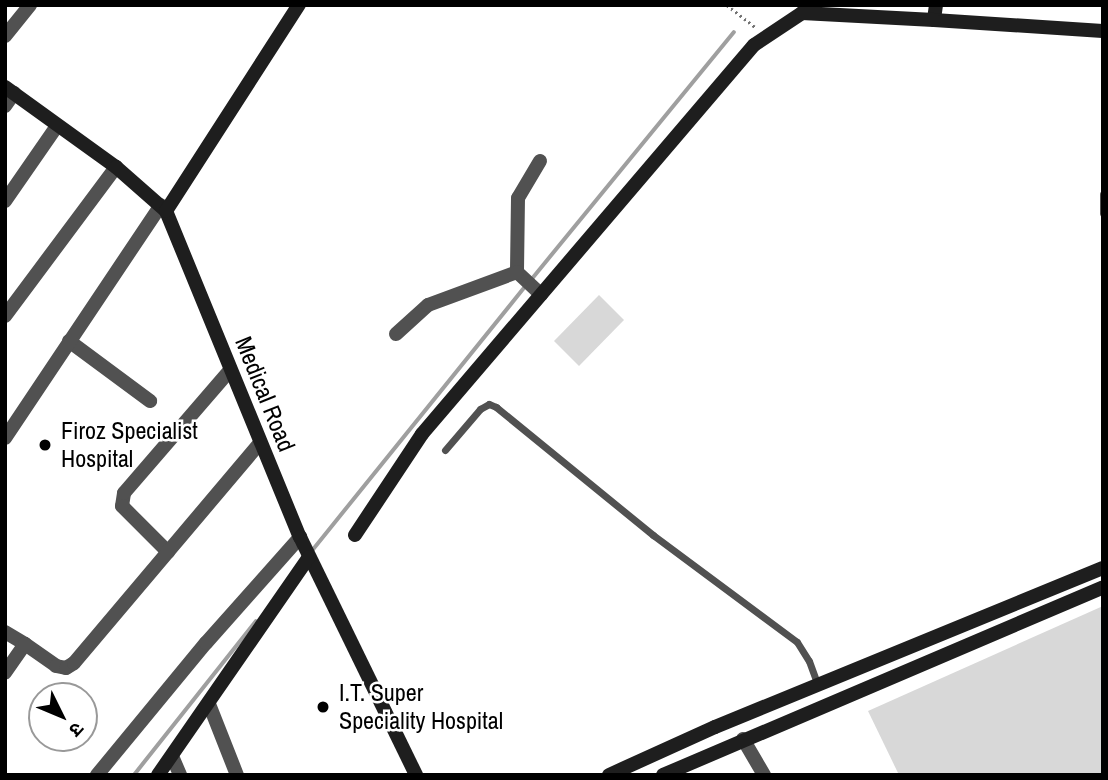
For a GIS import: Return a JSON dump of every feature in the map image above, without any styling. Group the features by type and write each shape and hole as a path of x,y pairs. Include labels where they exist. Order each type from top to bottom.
{"street":[{"path":"5,36 30,5"},
{"path":"5,438 69,341 164,208 299,5"},
{"path":"355,535 422,434 754,45 802,13 935,13 1103,31"},
{"path":"5,106 10,90"},
{"name":"Medical Road","path":"10,90 116,167 164,208 300,537 416,775"},
{"path":"5,201 57,126"},
{"path":"540,161 518,198 517,272 541,294"},
{"path":"5,316 116,167"},
{"path":"396,334 428,305 517,272"},
{"path":"69,341 150,401"},
{"path":"167,552 122,506 124,493 230,370"},
{"path":"5,632 56,666 66,668 75,663 260,443"},
{"path":"97,775 206,643 300,537"},
{"path":"158,775 309,557"},
{"path":"610,774 1103,568"},
{"path":"663,775 1103,587"},
{"path":"1046,592 1052,608"},
{"path":"5,673 24,644"},
{"path":"209,704 237,775"},
{"path":"743,739 764,775"},
{"path":"172,756 180,775"}],"lane":[{"path":"1103,194 1103,213"},
{"path":"445,450 480,410 489,404 496,407 653,535 797,642 809,661 818,686"}],"path":[{"path":"727,5 766,37"}],"shaded area":[{"path":"599,295 624,320 579,366 554,341"},
{"path":"1103,606 1103,775 899,775 868,711"}],"waterway":[{"path":"531,280 734,32"},
{"path":"311,552 526,286"},
{"path":"134,775 256,621"}],"place":[{"name":"Firoz Specialist Hospital","path":"45,445"},
{"name":"I.T. Super Speciality Hospital","path":"323,707"}]}
